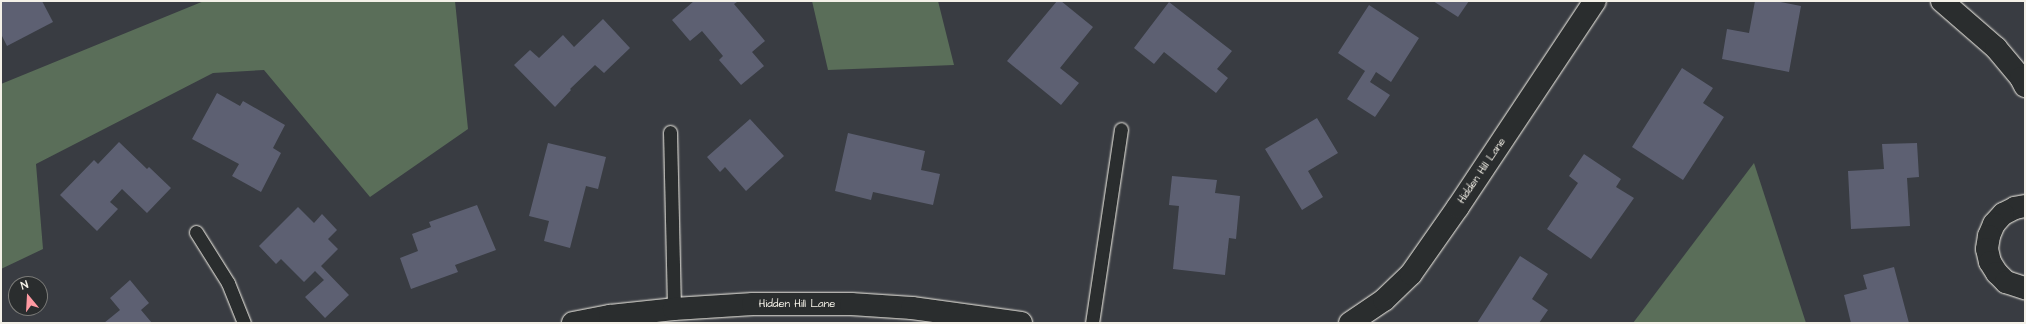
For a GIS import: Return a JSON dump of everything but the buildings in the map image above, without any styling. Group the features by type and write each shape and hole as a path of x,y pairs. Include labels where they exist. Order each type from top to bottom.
{"street":[{"name":"Hidden Hill Lane","path":"1350,323 1384,300 1410,274 1458,206 1595,1"},
{"path":"1942,1 1996,48 2021,78 2025,86"},
{"path":"2025,206 2015,208 2003,214 1994,224 1989,236 1987,249 1990,262 1997,273 2006,282 2025,288"},
{"name":"Hidden Hill Lane","path":"573,323 610,316 674,309 753,304 851,304 912,308 1021,323"}],"lane":[{"path":"1092,323 1121,129"},
{"path":"670,132 674,309"},
{"path":"196,232 228,283 244,323"}],"green space":[{"path":"204,1 455,1 468,129 370,197 264,70 213,73 36,164 43,249 1,269 1,84"},
{"path":"812,1 938,1 954,65 828,70"},
{"path":"1754,163 1806,323 1633,323"}]}
